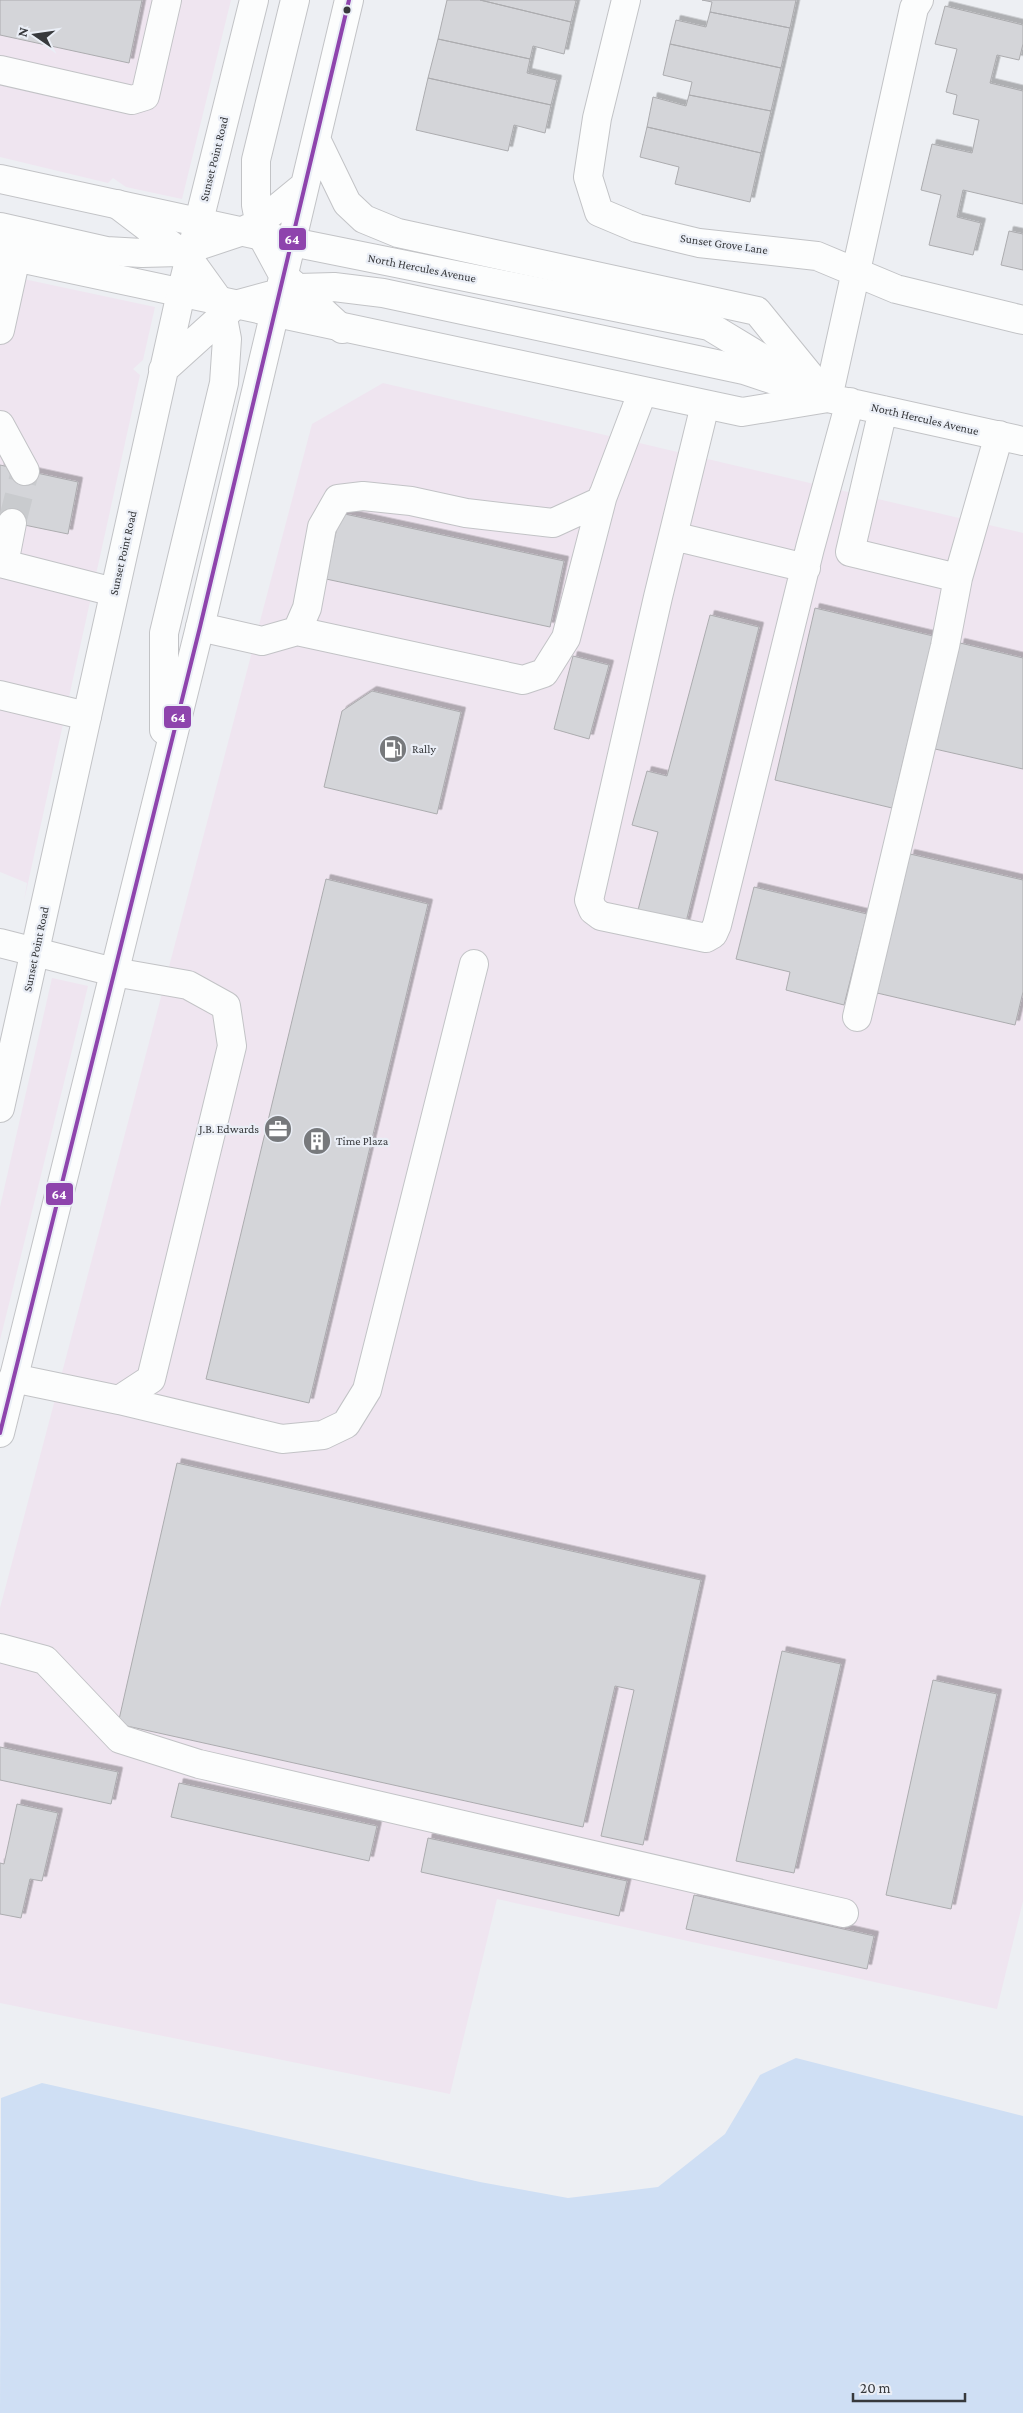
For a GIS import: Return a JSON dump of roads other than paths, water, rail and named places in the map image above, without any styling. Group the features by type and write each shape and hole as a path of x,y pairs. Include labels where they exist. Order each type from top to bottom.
{"main road":[{"path":"0,70 132,100 145,96 167,0"},
{"name":"Sunset Point Road","path":"0,1108 163,370 187,253 199,222 254,0"},
{"path":"295,0 256,160 255,230 283,292 342,329"},
{"path":"0,1433 283,292 291,241 349,0"},
{"name":"Sunset Grove Lane","path":"626,0 597,118 588,177 599,212 637,228 699,243 817,256 896,289 1023,320"},
{"path":"705,405 589,900 593,910 601,916 706,938 714,934 806,568 839,400 857,274 914,8 919,0"},
{"path":"316,139 347,203 364,219 398,233 757,311 839,400"},
{"name":"North Hercules Avenue","path":"0,179 199,222 255,230 291,241 709,326 839,400 1011,438"},
{"path":"0,228 106,251 187,253 255,230 304,186"},
{"path":"117,204 187,253 226,307 227,339 224,383 164,633 164,772"},
{"path":"0,330 8,256 180,292 226,307"},
{"path":"163,370 226,307 283,292 334,287 383,293 744,370 839,400"},
{"name":"North Hercules Avenue","path":"283,292 342,329 642,393 742,412 839,400"},
{"path":"296,631 307,608 322,527 338,499 373,497 411,502 466,513 553,523 600,502 642,393"},
{"path":"883,410 850,552 958,578"},
{"path":"0,425 25,471"},
{"path":"857,1017 945,646 958,578 1011,438"},
{"path":"200,627 262,641 296,631 523,680 544,673 566,638 603,495"},
{"path":"12,523 4,564 114,592"},
{"path":"673,536 806,568"},
{"path":"0,695 87,716"},
{"path":"0,943 114,972 188,985 226,1006 232,1046 151,1379 119,1400"},
{"path":"13,1378 119,1400 282,1439 324,1435 346,1424 366,1390 474,964"},
{"path":"0,1648 46,1660 120,1739 199,1764 844,1913"}],"water":[{"path":"796,2058 1023,2116 1023,2413 0,2413 1,2098 42,2083 480,2182 568,2198 658,2187 725,2134 760,2075"}],"tunnel":[{"path":"12,523 25,471"}],"place":[{"name":"Rally","path":"393,749"},
{"name":"J.B. Edwards","path":"278,1129"},
{"name":"Time Plaza","path":"317,1141"}]}
